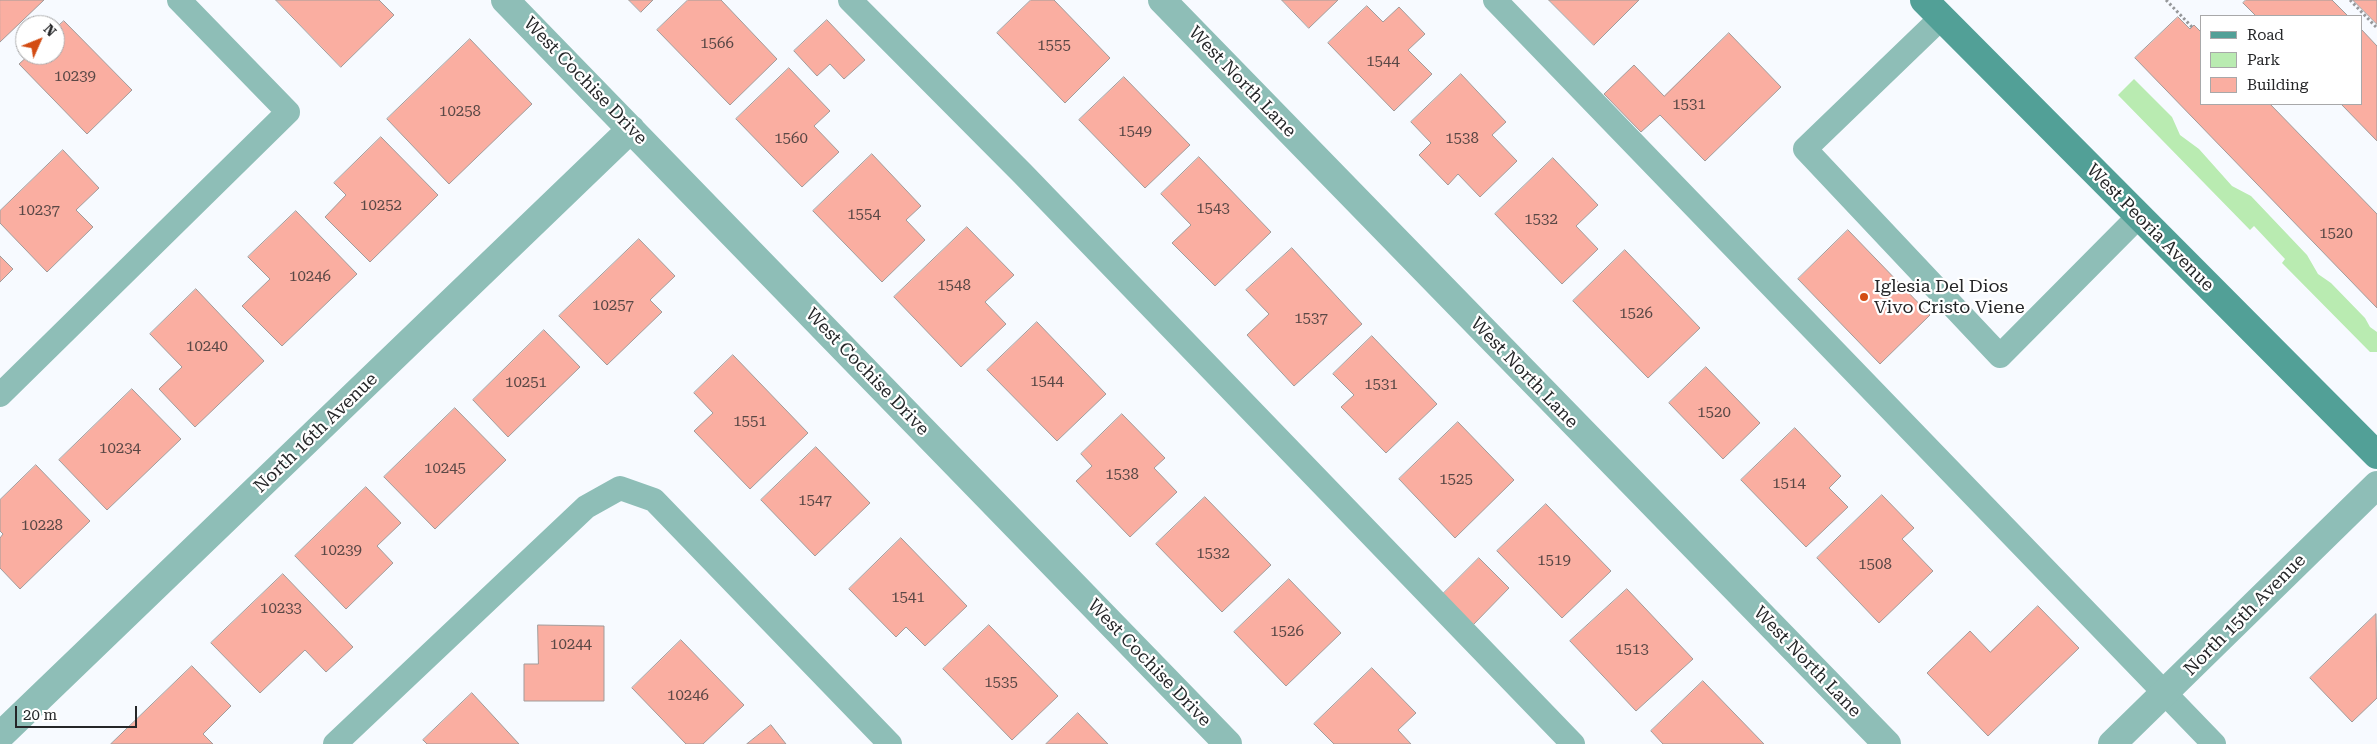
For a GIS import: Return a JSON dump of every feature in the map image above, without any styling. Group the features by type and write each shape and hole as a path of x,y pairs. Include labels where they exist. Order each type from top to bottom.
{"main road":[{"name":"West Peoria Avenue","path":"1933,9 2377,455"}],"street":[{"name":"West Cochise Drive","path":"506,0 1228,744"},
{"name":"West North Lane","path":"1162,0 1887,744"},
{"name":"North 16th Avenue","path":"0,736 632,129"},
{"name":"North 15th Avenue","path":"2112,744 2377,485"}],"lane":[{"path":"0,394 288,112 179,0"},
{"path":"850,0 1023,174 1573,744"},
{"path":"1496,0 2214,744"},
{"path":"1933,9 1805,149 2000,356 2138,217"},
{"path":"336,744 586,507 620,488 654,500 890,744"}],"path":[{"path":"2166,0 2192,27"},
{"path":"2350,0 2377,28"}],"green space":[{"path":"2134,79 2172,117 2180,135 2199,149 2232,186 2251,196 2307,255 2318,274 2331,283 2365,318 2370,327 2377,332 2377,352 2370,352 2282,263 2285,259 2254,226 2250,230 2118,95"}],"building":[{"path":"0,0 44,0 28,15 15,15 15,28 0,42"},
{"path":"276,0 379,0 394,15 341,67"},
{"path":"629,0 653,0 641,12"},
{"path":"688,0 721,0 777,59 730,105 657,30"},
{"path":"1031,0 1054,0 1110,58 1065,103 997,33"},
{"path":"1282,0 1338,0 1309,28"},
{"path":"1549,0 1639,0 1594,45"},
{"path":"2246,0 2332,0 2347,15 2255,15 2243,3"},
{"path":"2353,0 2377,0 2377,24"},
{"path":"1367,6 1383,22 1399,7 1425,34 1408,50 1432,74 1394,111 1328,43"},
{"path":"2178,17 2190,29 2194,25 2200,31 2200,105 2271,105 2377,214 2377,308 2135,58"},
{"path":"827,20 865,60 844,79 830,64 817,76 794,51"},
{"path":"65,22 132,90 87,134 20,65 65,65"},
{"path":"2362,30 2377,46 2377,141 2342,105 2362,105"},
{"path":"1729,33 1781,87 1705,161 1660,115 1641,132 1604,94 1634,65 1664,96"},
{"path":"470,39 532,104 449,184 387,119"},
{"path":"789,68 830,111 814,126 839,152 802,187 736,119"},
{"path":"1461,74 1506,122 1492,135 1517,161 1480,197 1458,174 1448,185 1419,155 1431,143 1411,122"},
{"path":"1124,77 1190,145 1145,188 1079,120"},
{"path":"381,137 438,195 370,262 325,217 346,195 334,183"},
{"path":"63,150 99,188 76,210 93,227 47,272 0,223 0,211"},
{"path":"872,154 921,206 906,220 925,240 882,282 813,211"},
{"path":"1199,157 1271,232 1215,286 1172,243 1191,225 1161,194"},
{"path":"1553,158 1598,205 1576,226 1598,249 1562,284 1495,214"},
{"path":"296,211 357,274 282,346 242,306 270,279 248,257"},
{"path":"967,227 1014,275 985,302 1006,324 961,367 894,297"},
{"name":"Iglesia Del Dios Vivo Cristo Viene","path":"1848,230 1930,315 1880,364 1798,279"},
{"path":"639,239 675,276 650,300 662,312 607,365 559,316"},
{"path":"1292,248 1362,324 1294,386 1247,335 1269,314 1246,290"},
{"path":"1625,250 1700,328 1648,378 1573,301"},
{"path":"0,256 13,269 0,282"},
{"path":"196,289 264,361 195,427 159,389 182,367 150,334"},
{"path":"1037,322 1106,394 1057,441 987,370"},
{"path":"544,330 580,367 508,437 473,400"},
{"path":"1372,336 1437,404 1386,453 1341,407 1354,395 1333,374"},
{"path":"733,355 808,433 750,489 694,431 713,413 694,393"},
{"path":"1706,367 1760,423 1723,459 1669,403"},
{"path":"132,389 181,439 107,510 59,460"},
{"path":"455,408 506,460 435,529 384,477"},
{"path":"1122,414 1165,458 1154,468 1177,492 1130,537 1076,481 1092,466 1081,454"},
{"path":"1458,422 1514,480 1455,538 1399,479"},
{"path":"1795,428 1841,476 1829,488 1848,507 1806,547 1741,480"},
{"path":"816,447 870,503 815,556 761,500"},
{"path":"36,465 90,521 20,589 0,568 0,538 3,534 0,531 0,500"},
{"path":"366,487 401,523 377,546 393,563 346,609 295,556"},
{"path":"1882,495 1914,528 1902,539 1933,571 1879,623 1817,558"},
{"path":"1205,497 1271,565 1222,612 1156,544"},
{"path":"1546,504 1611,571 1562,618 1497,551"},
{"path":"901,538 967,606 925,646 906,627 896,637 849,589"},
{"path":"1479,558 1509,588 1473,625 1442,595"},
{"path":"283,574 353,647 326,672 305,650 260,693 211,643"},
{"path":"1289,579 1341,633 1286,686 1234,632"},
{"path":"1627,589 1693,659 1636,711 1570,641"},
{"path":"2038,606 2079,648 1988,736 1927,673 1970,631 1990,652"},
{"path":"2376,614 2377,698 2352,722 2310,678"},
{"path":"538,625 604,626 604,701 524,701 524,664 538,664"},
{"path":"989,625 1058,696 1012,740 943,669"},
{"path":"681,640 744,705 703,744 686,744 632,688"},
{"path":"192,666 231,706 203,734 213,744 111,744"},
{"path":"1372,668 1416,713 1398,730 1411,744 1334,744 1314,724"},
{"path":"1703,681 1764,744 1663,744 1651,731"},
{"path":"472,693 519,744 427,744 423,740"},
{"path":"1078,713 1108,744 1046,744"},
{"path":"771,725 786,744 747,744"}],"place":[{"name":"Iglesia Del Dios Vivo Cristo Viene","path":"1864,297"}]}
